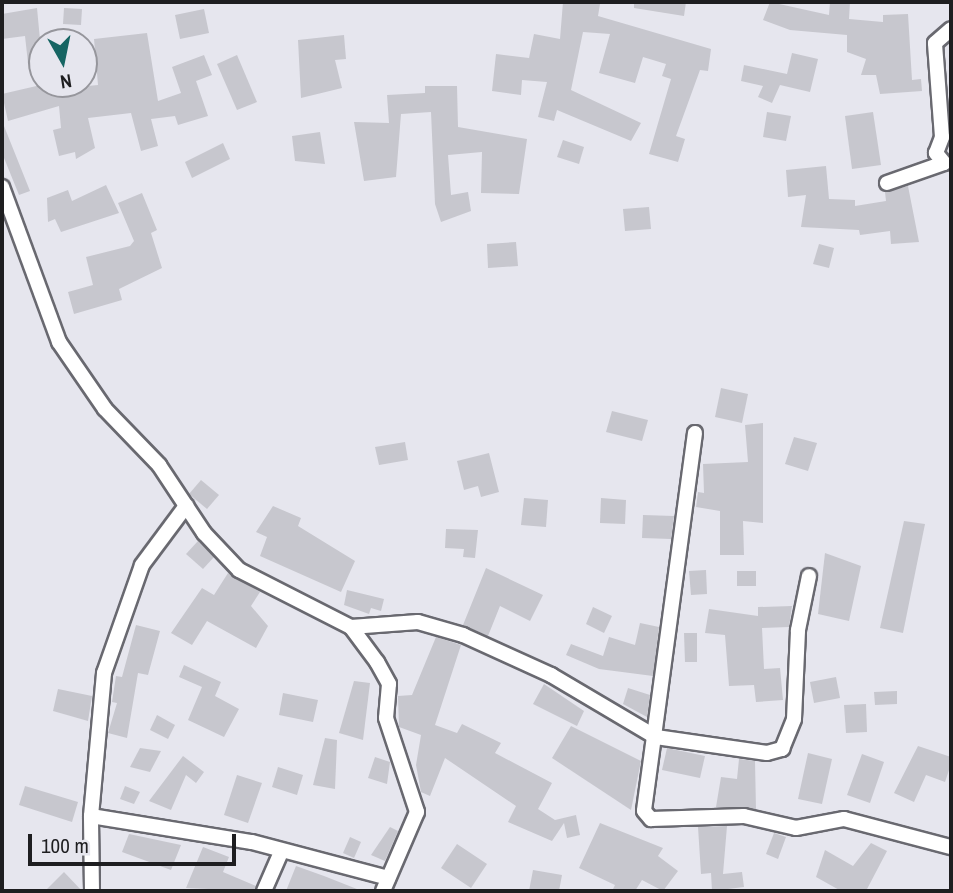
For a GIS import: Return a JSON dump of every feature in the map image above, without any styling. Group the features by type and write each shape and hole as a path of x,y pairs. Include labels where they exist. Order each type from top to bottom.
{"street":[{"path":"887,183 944,163 936,153 942,137 935,43 951,29"},
{"path":"2,187 59,342 105,409 159,465 186,506 239,570 351,627 388,684 386,718 417,812 385,885 281,852 166,824 91,816"},
{"path":"695,433 644,811 651,819 744,816 796,828 844,819 951,847"},
{"path":"92,891 91,816 104,673 119,616 142,565 186,506"},
{"path":"351,627 418,622 463,635 551,675 656,737 767,753 782,749 794,719 798,630 809,576"},
{"path":"264,891 281,852"}],"building":[{"path":"563,2 600,4 598,16 711,49 708,71 700,70 676,136 685,139 678,162 649,154 671,79 662,76 666,64 643,57 635,83 599,73 610,34 583,32 571,90 641,123 631,141 557,110 554,121 538,117 547,82 522,80 521,95 492,91 496,54 529,58 534,34 560,39"},
{"path":"634,2 686,2 684,16 634,8"},
{"path":"770,2 829,15 830,2 850,2 849,19 883,22 883,15 908,14 912,80 921,79 922,91 880,94 876,75 861,75 866,59 847,52 847,35 790,30 763,20"},
{"path":"37,8 39,28 28,28 28,63 25,36 2,39 2,14"},
{"path":"64,8 82,9 81,25 63,24"},
{"path":"204,9 209,33 180,39 175,15"},
{"path":"147,33 158,101 181,93 172,67 204,55 212,75 196,81 208,116 178,125 175,116 151,119 158,146 141,151 131,113 88,118 95,148 76,159 75,152 59,156 53,130 61,128 59,106 8,121 2,94 28,88 28,98 98,98 98,39"},
{"path":"344,35 346,59 335,60 342,88 301,98 298,40"},
{"path":"792,53 818,59 810,92 780,85 772,103 758,97 763,86 741,81 744,65 787,74"},
{"path":"237,55 257,102 237,110 217,64"},
{"path":"425,86 457,86 458,127 527,139 519,194 481,193 482,152 448,155 451,195 468,192 471,211 441,222 435,204 431,112 401,114 396,177 364,181 354,122 389,123 387,95 425,93"},
{"path":"767,112 791,116 786,141 763,137"},
{"path":"873,112 881,165 852,169 845,116"},
{"path":"2,121 30,191 19,195 2,153"},
{"path":"320,132 325,164 295,161 292,136"},
{"path":"563,140 584,147 579,164 557,157"},
{"path":"223,143 230,159 192,178 185,162"},
{"path":"826,166 829,199 855,200 855,206 886,201 885,192 908,186 919,242 891,244 890,231 860,235 859,230 801,227 806,195 788,197 786,170"},
{"path":"106,185 119,213 61,232 55,219 48,222 47,198 68,190 72,201"},
{"path":"142,193 157,230 151,233 162,268 119,289 122,300 74,314 68,292 93,285 86,257 130,246 134,241 118,203"},
{"path":"649,207 651,229 625,231 623,209"},
{"path":"516,242 518,266 488,268 487,244"},
{"path":"819,244 834,248 829,268 813,264"},
{"path":"721,388 748,394 742,423 715,417"},
{"path":"612,411 648,420 642,441 606,432"},
{"path":"763,423 763,523 743,521 744,555 720,555 720,511 696,507 698,492 704,493 703,464 748,462 745,425"},
{"path":"794,437 817,443 808,471 785,464"},
{"path":"405,442 408,460 379,465 375,447"},
{"path":"489,453 499,492 481,497 478,486 464,490 457,461"},
{"path":"201,480 219,495 207,509 189,494"},
{"path":"524,498 548,500 546,527 521,525"},
{"path":"601,498 626,500 625,524 600,523"},
{"path":"273,506 301,518 298,526 355,561 341,592 260,556 267,537 256,532"},
{"path":"643,515 674,516 671,539 642,538"},
{"path":"904,521 925,524 903,633 880,628"},
{"path":"446,529 478,530 475,558 463,557 464,549 445,548"},
{"path":"198,541 214,557 203,569 186,554"},
{"path":"825,553 861,566 849,621 818,614"},
{"path":"486,568 543,595 530,621 500,606 488,636 463,625"},
{"path":"706,570 707,594 691,595 689,571"},
{"path":"737,571 756,571 756,586 737,586"},
{"path":"228,573 260,592 251,606 268,626 256,648 207,621 192,645 171,633 202,588 214,595"},
{"path":"347,590 384,599 381,611 371,608 369,614 344,605"},
{"path":"792,606 789,627 762,628 764,669 780,668 783,700 756,702 754,685 729,686 725,635 705,633 709,609 758,616 758,607"},
{"path":"593,607 612,616 604,633 586,624"},
{"path":"640,623 659,627 653,676 599,669 566,655 571,644 603,656 609,637 635,645"},
{"path":"136,625 160,631 148,675 138,673 127,738 108,733 117,703 112,702 116,676 122,677"},
{"path":"684,633 697,633 697,662 685,662"},
{"path":"436,637 461,645 435,725 457,733 462,724 501,743 495,753 552,783 538,809 555,820 576,815 580,835 567,838 564,823 552,841 508,822 516,806 445,758 430,796 421,792 416,765 421,735 399,727 398,696 412,695"},
{"path":"184,665 221,682 215,696 239,709 224,737 188,720 202,687 179,677"},
{"path":"836,677 840,698 814,703 810,682"},
{"path":"354,681 370,683 363,740 339,733"},
{"path":"544,684 584,711 577,726 533,704"},
{"path":"628,688 650,695 647,717 623,704"},
{"path":"58,689 92,696 88,721 53,711"},
{"path":"897,691 897,704 875,705 874,692"},
{"path":"283,693 318,700 313,722 279,715"},
{"path":"866,704 867,732 846,733 844,705"},
{"path":"157,715 175,725 168,739 150,730"},
{"path":"571,726 641,761 631,810 552,758"},
{"path":"325,738 337,740 335,789 313,785"},
{"path":"918,746 951,757 951,764 945,782 926,775 914,802 894,793"},
{"path":"140,748 161,751 150,772 130,767"},
{"path":"667,748 705,756 700,778 662,770"},
{"path":"808,753 832,759 822,804 798,799"},
{"path":"862,754 884,762 870,803 847,795"},
{"path":"183,756 204,772 196,783 186,775 171,810 149,801"},
{"path":"375,757 390,762 387,784 368,778"},
{"path":"739,759 755,761 756,809 716,807 721,777 737,779"},
{"path":"278,767 303,775 297,795 272,787"},
{"path":"237,775 262,783 248,823 224,815"},
{"path":"25,786 78,802 72,822 19,805"},
{"path":"125,786 140,792 134,804 120,799"},
{"path":"600,823 663,848 658,856 678,871 663,891 642,880 635,891 612,891 615,885 579,868"},
{"path":"727,826 723,874 742,872 744,887 712,891 711,873 701,874 698,827"},
{"path":"390,827 398,831 385,861 371,855"},
{"path":"774,833 786,837 778,859 766,854"},
{"path":"129,834 181,845 171,870 122,852"},
{"path":"350,837 361,842 354,858 343,853"},
{"path":"871,843 887,851 866,891 841,891 816,877 825,850 853,866"},
{"path":"457,844 487,864 471,888 441,868"},
{"path":"203,847 229,857 223,872 256,886 254,891 186,888"},
{"path":"296,866 324,876 362,891 286,891"},
{"path":"533,870 562,875 559,891 529,891"},
{"path":"64,872 82,891 45,891"}]}
